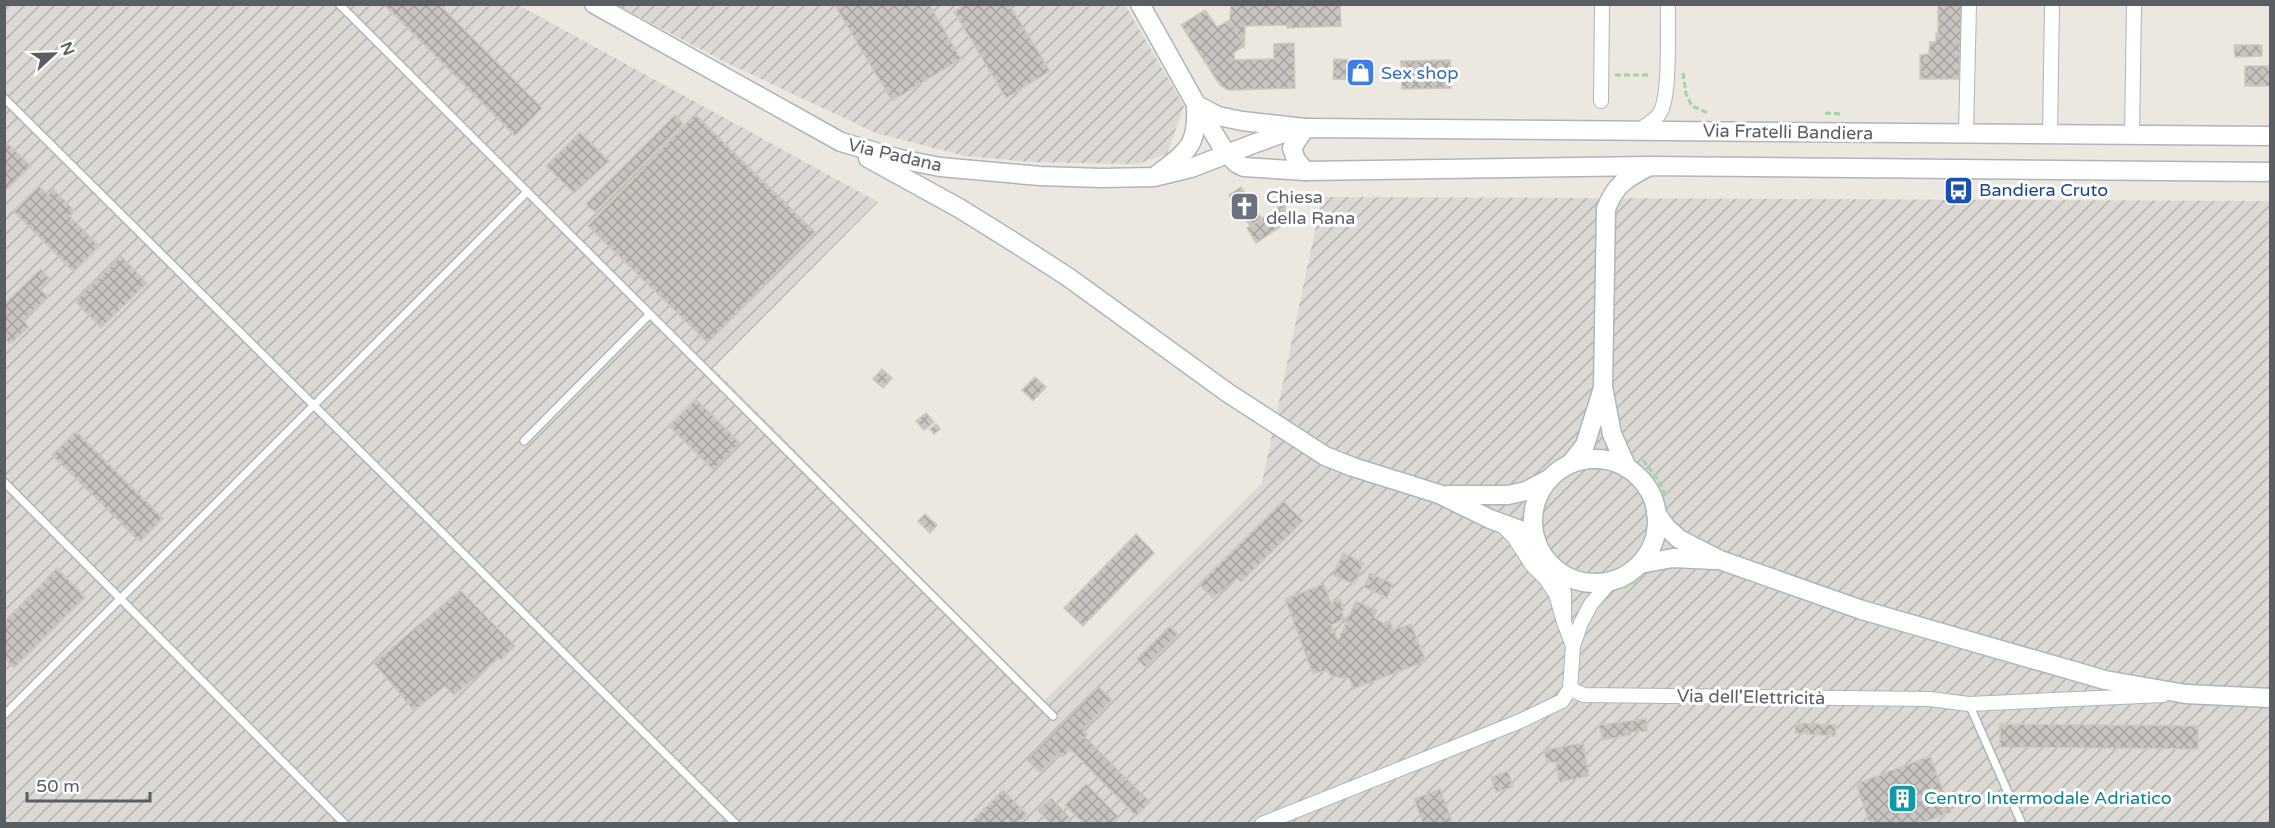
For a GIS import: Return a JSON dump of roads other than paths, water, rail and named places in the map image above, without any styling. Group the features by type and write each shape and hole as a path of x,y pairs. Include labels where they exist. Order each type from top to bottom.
{"main road":[{"name":"Via Padana","path":"594,4 840,142 900,159 940,167 1040,176 1102,178 1154,177 1191,168 1228,155"},
{"path":"1144,6 1196,104 1228,155"},
{"path":"1154,177 1191,145 1197,128 1196,104"},
{"name":"Via Fratelli Bandiera","path":"1196,104 1218,116 1305,128 2271,136"},
{"path":"1305,128 1292,148 1296,160 1305,171"},
{"name":"Via Fratelli Bandiera","path":"1305,128 1286,132 1228,155 1236,164 1244,167 1305,171 1649,166 2271,172"},
{"path":"840,142 959,208 1068,277 1228,393 1325,456 1439,494 1520,530 1536,540"},
{"path":"1606,209 1613,192 1621,184 1649,166"},
{"path":"1589,167 1598,178 1606,209 1604,387 1612,434 1633,462 1641,480 1661,507 1679,540 1720,560 1862,610 2105,680 2186,694"},
{"path":"1571,463 1585,445 1604,387"},
{"path":"1439,494 1508,495 1526,491 1571,463 1591,459 1633,462"},
{"path":"1547,480 1537,499 1533,519 1536,540 1544,556 1557,570 1573,579 1613,586 1626,574 1673,558 1720,560"},
{"path":"1640,571 1656,532 1661,507"},
{"name":"Via dell'Elettricità","path":"2186,694 2271,698"}],"street":[{"path":"1600,101 1602,4"},
{"path":"1638,130 1660,114 1663,104 1668,4"},
{"path":"1966,134 1969,4"},
{"path":"2050,135 2052,4"},
{"path":"2132,135 2134,4"},
{"path":"1497,521 1514,537 1532,565 1546,579 1556,594 1573,646"},
{"path":"1557,570 1564,593 1564,622"},
{"path":"1262,824 1518,722 1557,704 1568,695 1573,646 1591,604 1613,586"},
{"name":"Via dell'Elettricità","path":"1570,689 1584,695 1930,699 1970,704 2186,694"}],"lane":[{"path":"339,4 1053,716"},
{"path":"4,98 736,824"},
{"path":"4,715 526,192"},
{"path":"524,441 650,314"},
{"path":"4,482 345,824"},
{"path":"1970,704 2022,824"}],"place":[{"name":"Sex shop","path":"1360,73"},
{"name":"Bandiera Cruto","path":"1958,190"},
{"name":"Chiesa della Rana","path":"1245,207"},
{"name":"Centro Intermodale Adriatico","path":"1903,798"}]}
